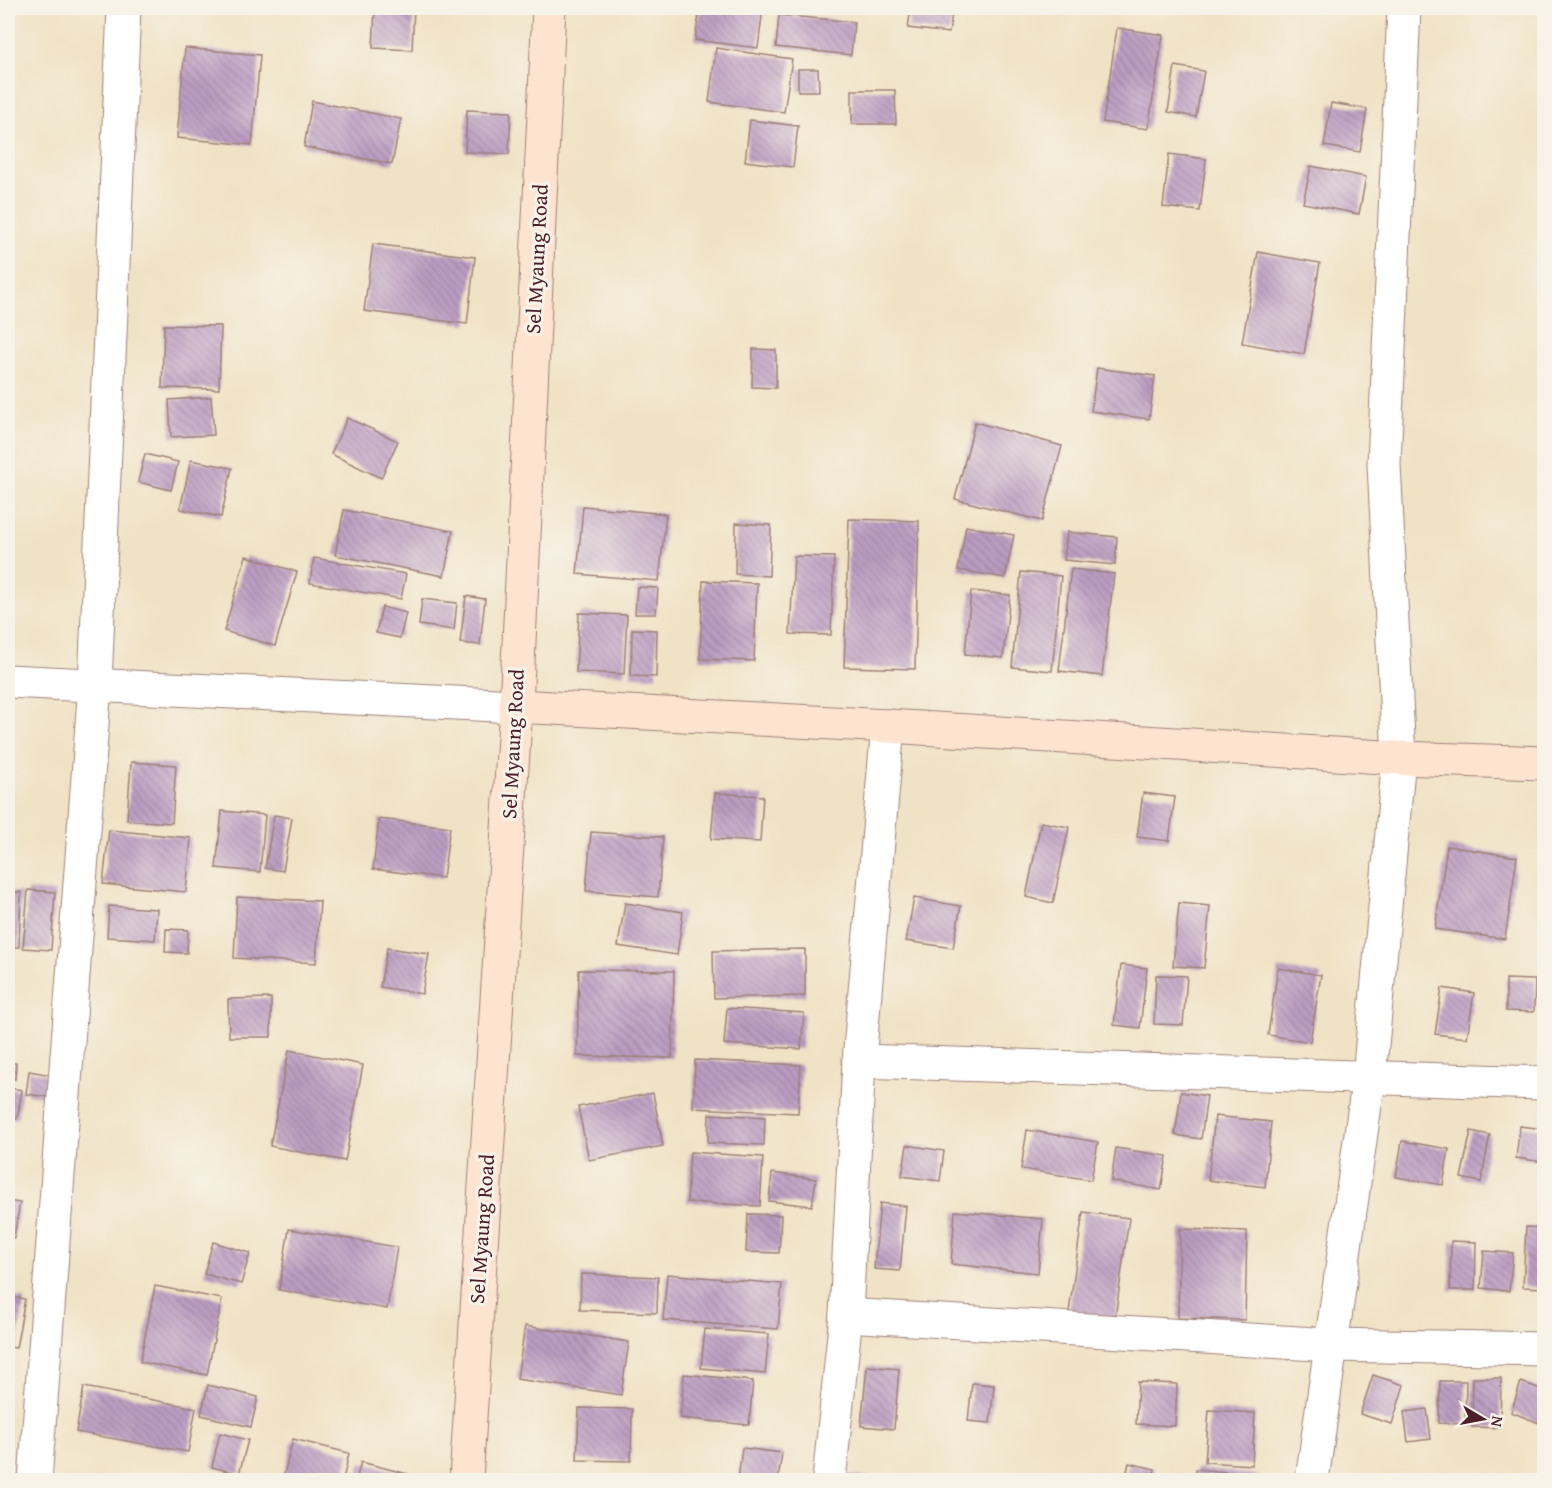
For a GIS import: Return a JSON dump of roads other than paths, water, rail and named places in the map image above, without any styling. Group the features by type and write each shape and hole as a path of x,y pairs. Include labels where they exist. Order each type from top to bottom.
{"main road":[{"name":"Sel Myaung Road","path":"466,1480 516,706 549,8"},
{"path":"516,706 888,726 1399,759 1545,763"}],"street":[{"path":"35,1480 94,684 124,8"},
{"path":"1312,1480 1369,1077 1399,759 1384,464 1404,8"},
{"path":"8,681 516,706"},
{"path":"829,1480 846,1315 859,1061 888,726"},
{"path":"859,1061 1545,1083"},
{"path":"846,1315 1331,1344 1545,1349"}]}
